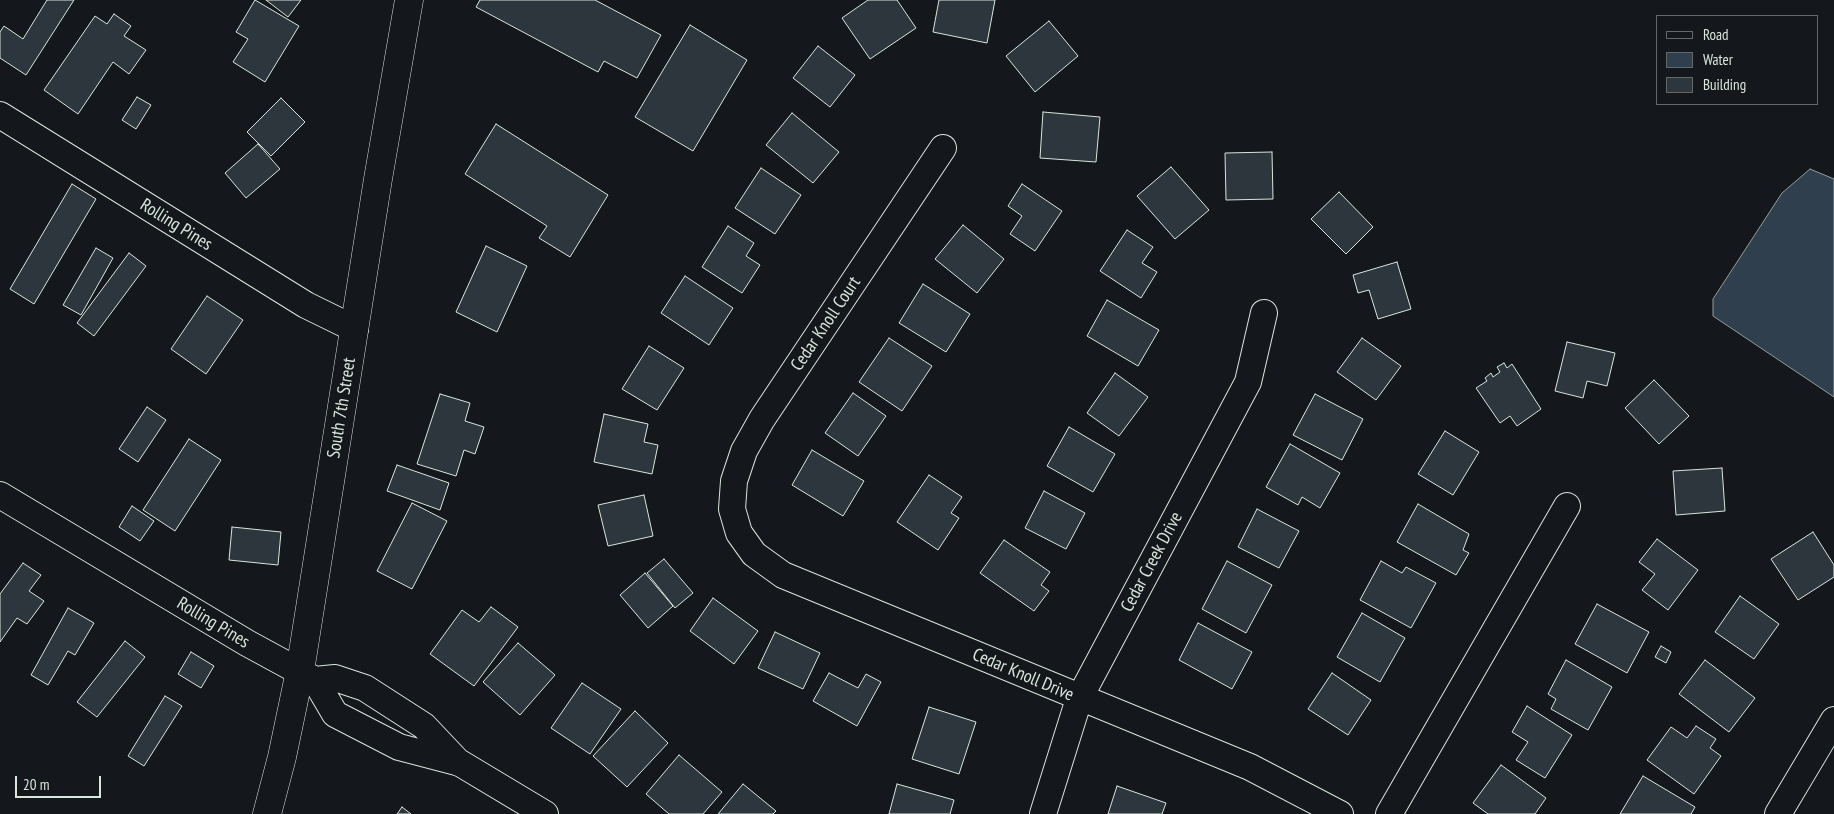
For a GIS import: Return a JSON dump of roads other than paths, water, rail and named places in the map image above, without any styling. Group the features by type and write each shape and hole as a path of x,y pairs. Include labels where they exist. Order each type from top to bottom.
{"street":[{"name":"South 7th Street","path":"267,814 307,676 355,329 378,179 409,0"},
{"name":"Rolling Pines","path":"0,115 306,304 355,329"},
{"name":"Cedar Knoll Court","path":"732,509 734,481 744,451 762,420 943,148"},
{"name":"Cedar Creek Drive","path":"1043,814 1079,699 1248,382 1264,313"},
{"name":"Rolling Pines","path":"0,495 247,643 307,676"},
{"path":"1388,814 1568,506"},
{"name":"Cedar Knoll Drive","path":"732,509 739,533 754,554 783,575 1079,699 1250,768 1340,814"},
{"path":"307,676 335,714 398,747 460,763"},
{"path":"307,676 335,678 365,688 424,726 460,763 544,814"},
{"path":"1778,814 1834,720"}],"water":[{"path":"1810,169 1834,179 1834,397 1713,316 1713,299 1782,193"}]}
